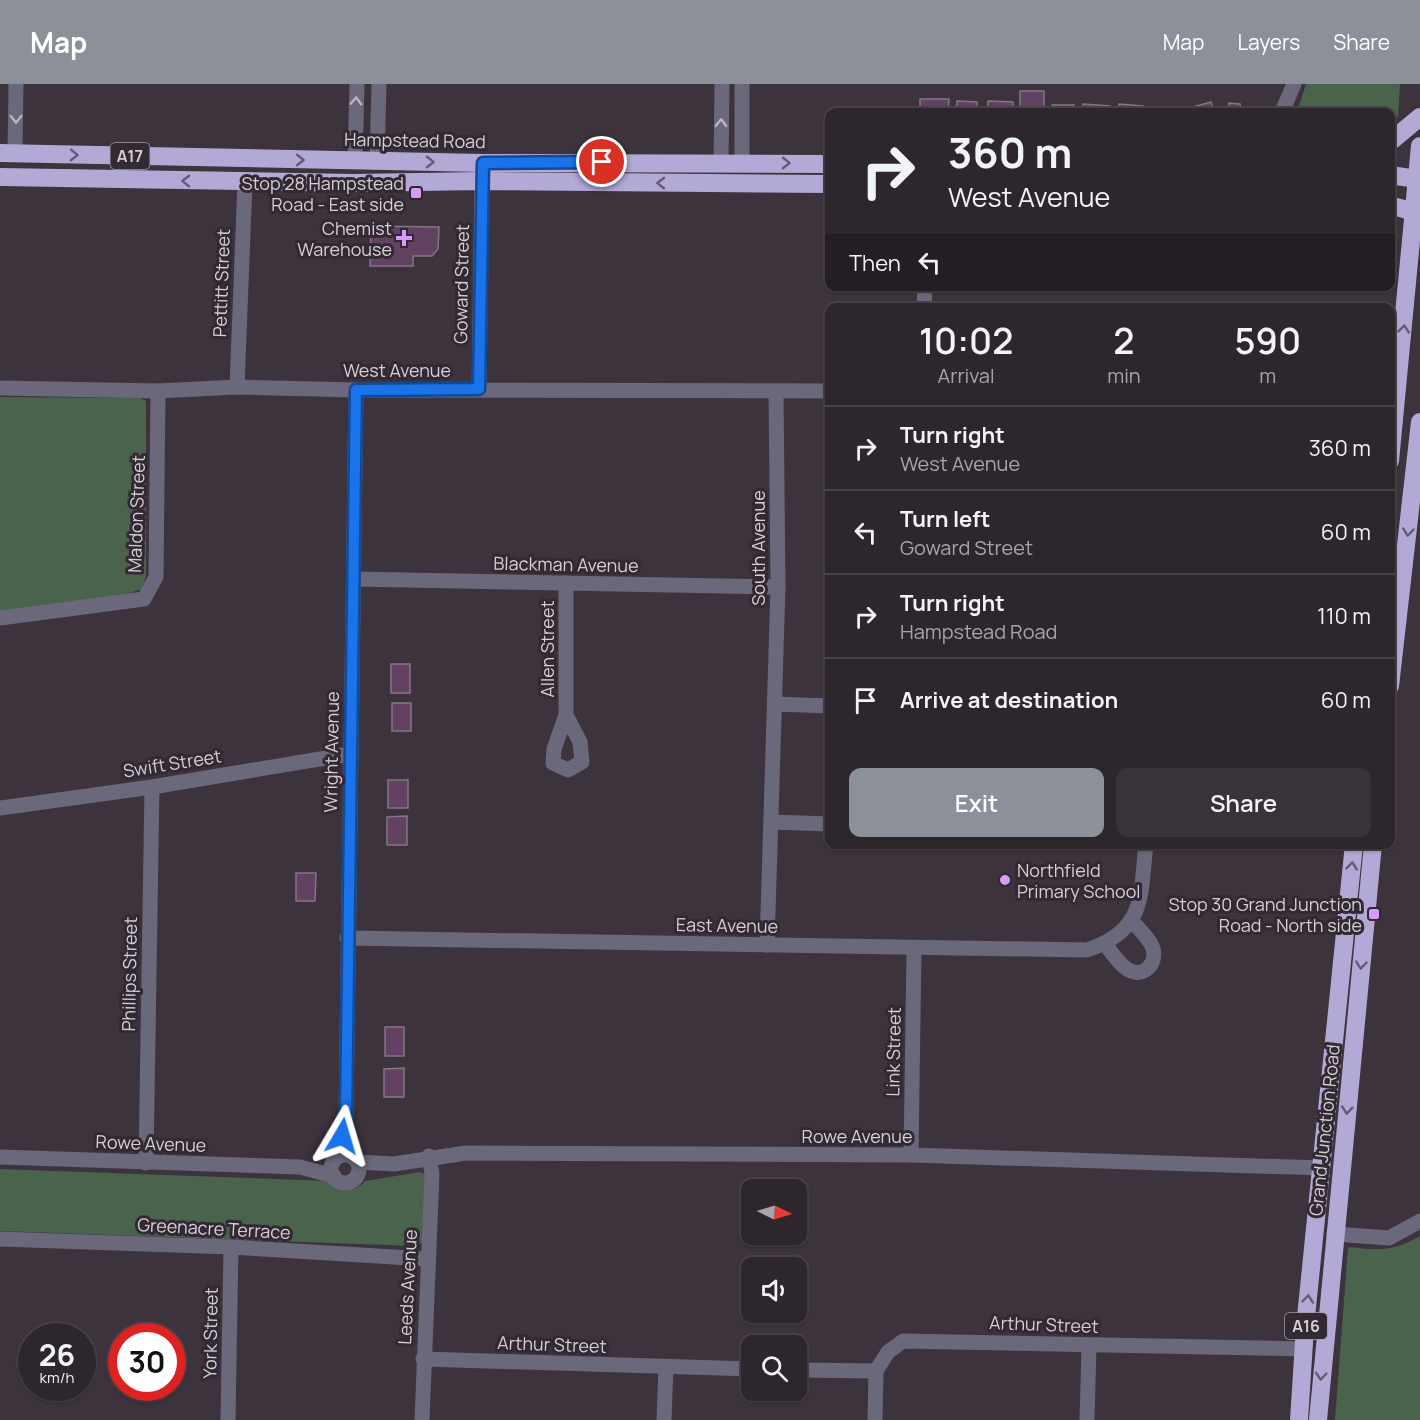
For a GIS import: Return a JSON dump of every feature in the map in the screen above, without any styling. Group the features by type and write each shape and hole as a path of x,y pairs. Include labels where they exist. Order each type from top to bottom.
{"highway":[{"path":"1395,138 1420,117"},
{"path":"1395,419 1417,213 1420,146"},
{"name":"Hampstead Road","path":"8,153 377,161 482,172 720,183 825,184"},
{"path":"8,153 8,177"},
{"path":"245,159 245,182"},
{"path":"354,183 355,161"},
{"path":"377,161 377,182"},
{"name":"Hampstead Road","path":"8,177 354,183 482,172 721,162 825,164"},
{"path":"720,183 721,162"},
{"path":"742,162 742,183"},
{"path":"1395,176 1417,180"},
{"path":"1395,206 1417,213"},
{"path":"1395,644 1420,422"},
{"path":"1395,456 1418,453"},
{"name":"Grand Junction Road","path":"1299,1420 1315,1232 1353,849"},
{"name":"Grand Junction Road","path":"1318,1420 1373,849"},
{"path":"1333,1050 1353,1052"},
{"path":"1315,1232 1334,1234"}],"street":[{"path":"8,153 16,84"},
{"path":"355,161 357,84"},
{"path":"377,161 379,84"},
{"path":"721,162 722,84"},
{"path":"742,84 742,162"},
{"path":"1284,108 1294,84"},
{"name":"Goward Street","path":"479,389 482,172"},
{"name":"Pettitt Street","path":"237,387 245,182"},
{"name":"West Avenue","path":"0,388 158,391 237,387 356,390 825,391"},
{"name":"Wright Avenue","path":"346,1164 347,938 356,390"},
{"name":"Maldon Street","path":"0,618 144,599 156,577 158,391"},
{"name":"South Avenue","path":"767,945 778,587 776,391"},
{"name":"Blackman Avenue","path":"354,579 778,587"},
{"name":"Allen Street","path":"566,583 566,715"},
{"path":"775,704 825,705"},
{"name":"Swift Street","path":"0,808 152,787 350,754"},
{"name":"Phillips Street","path":"146,1163 152,787"},
{"path":"771,822 825,824"},
{"path":"1105,944 1127,970 1140,972 1148,970 1153,961 1152,946 1131,920 1138,911 1145,849"},
{"name":"East Avenue","path":"347,938 767,945 914,950 1087,950 1105,944 1119,934 1131,920"},
{"name":"Link Street","path":"911,1155 914,950"},
{"name":"Rowe Avenue","path":"0,1157 300,1167 394,1164 429,1156 466,1152 911,1155 1322,1168"},
{"name":"Leeds Avenue","path":"422,1420 432,1174 429,1156"},
{"path":"1334,1234 1389,1238 1420,1221"},
{"name":"Greenacre Terrace","path":"0,1239 231,1247 427,1259"},
{"name":"York Street","path":"228,1420 231,1247"},
{"name":"Arthur Street","path":"876,1371 888,1352 903,1341 1304,1349"},
{"path":"1087,1420 1089,1346"},
{"name":"Arthur Street","path":"423,1359 741,1369"},
{"path":"664,1420 666,1367"},
{"path":"807,1370 876,1371 875,1420"}],"green space":[{"path":"1306,84 1400,84 1398,117 1395,120 1395,108 1298,108"},
{"path":"0,397 140,398 146,401 146,576 142,589 115,598 0,614"},
{"path":"0,1169 328,1181 351,1189 360,1186 365,1181 420,1172 426,1175 422,1243 415,1246 0,1231"},
{"path":"1420,1236 1420,1420 1335,1420 1348,1247 1385,1249 1402,1245"}],"building":[{"path":"1020,91 1044,91 1044,108 1020,108"},
{"path":"920,99 949,99 948,108 920,108"},
{"path":"957,101 977,102 977,108 956,108"},
{"path":"988,101 1013,102 1013,108 987,108"},
{"path":"1211,102 1213,108 1189,108"},
{"path":"1229,103 1240,104 1240,108 1228,108"},
{"path":"1083,104 1110,106 1110,108 1083,108"},
{"path":"1119,104 1143,106 1143,108 1118,108"},
{"path":"1052,105 1074,105 1074,108 1052,108"},
{"name":"Chemist Warehouse","path":"371,226 439,227 438,249 432,256 413,256 413,266 370,266"},
{"path":"391,664 410,664 410,693 391,693"},
{"path":"392,703 411,703 411,731 392,731"},
{"path":"388,780 408,780 408,808 388,808"},
{"path":"407,816 407,845 387,845 387,817"},
{"path":"296,873 316,873 315,901 296,901"},
{"path":"385,1027 404,1027 404,1056 385,1056"},
{"path":"404,1068 404,1097 384,1097 384,1069"}],"place":[{"name":"Stop 28 Hampstead Road - East side","path":"416,193"},
{"name":"Chemist Warehouse","path":"404,238"},
{"name":"Northfield Primary School","path":"1005,880"},
{"name":"Stop 30 Grand Junction Road - North side","path":"1374,914"}],"route":[{"path":"342,1136 346,1115 356,390 479,389 483,163 602,162"}]}
